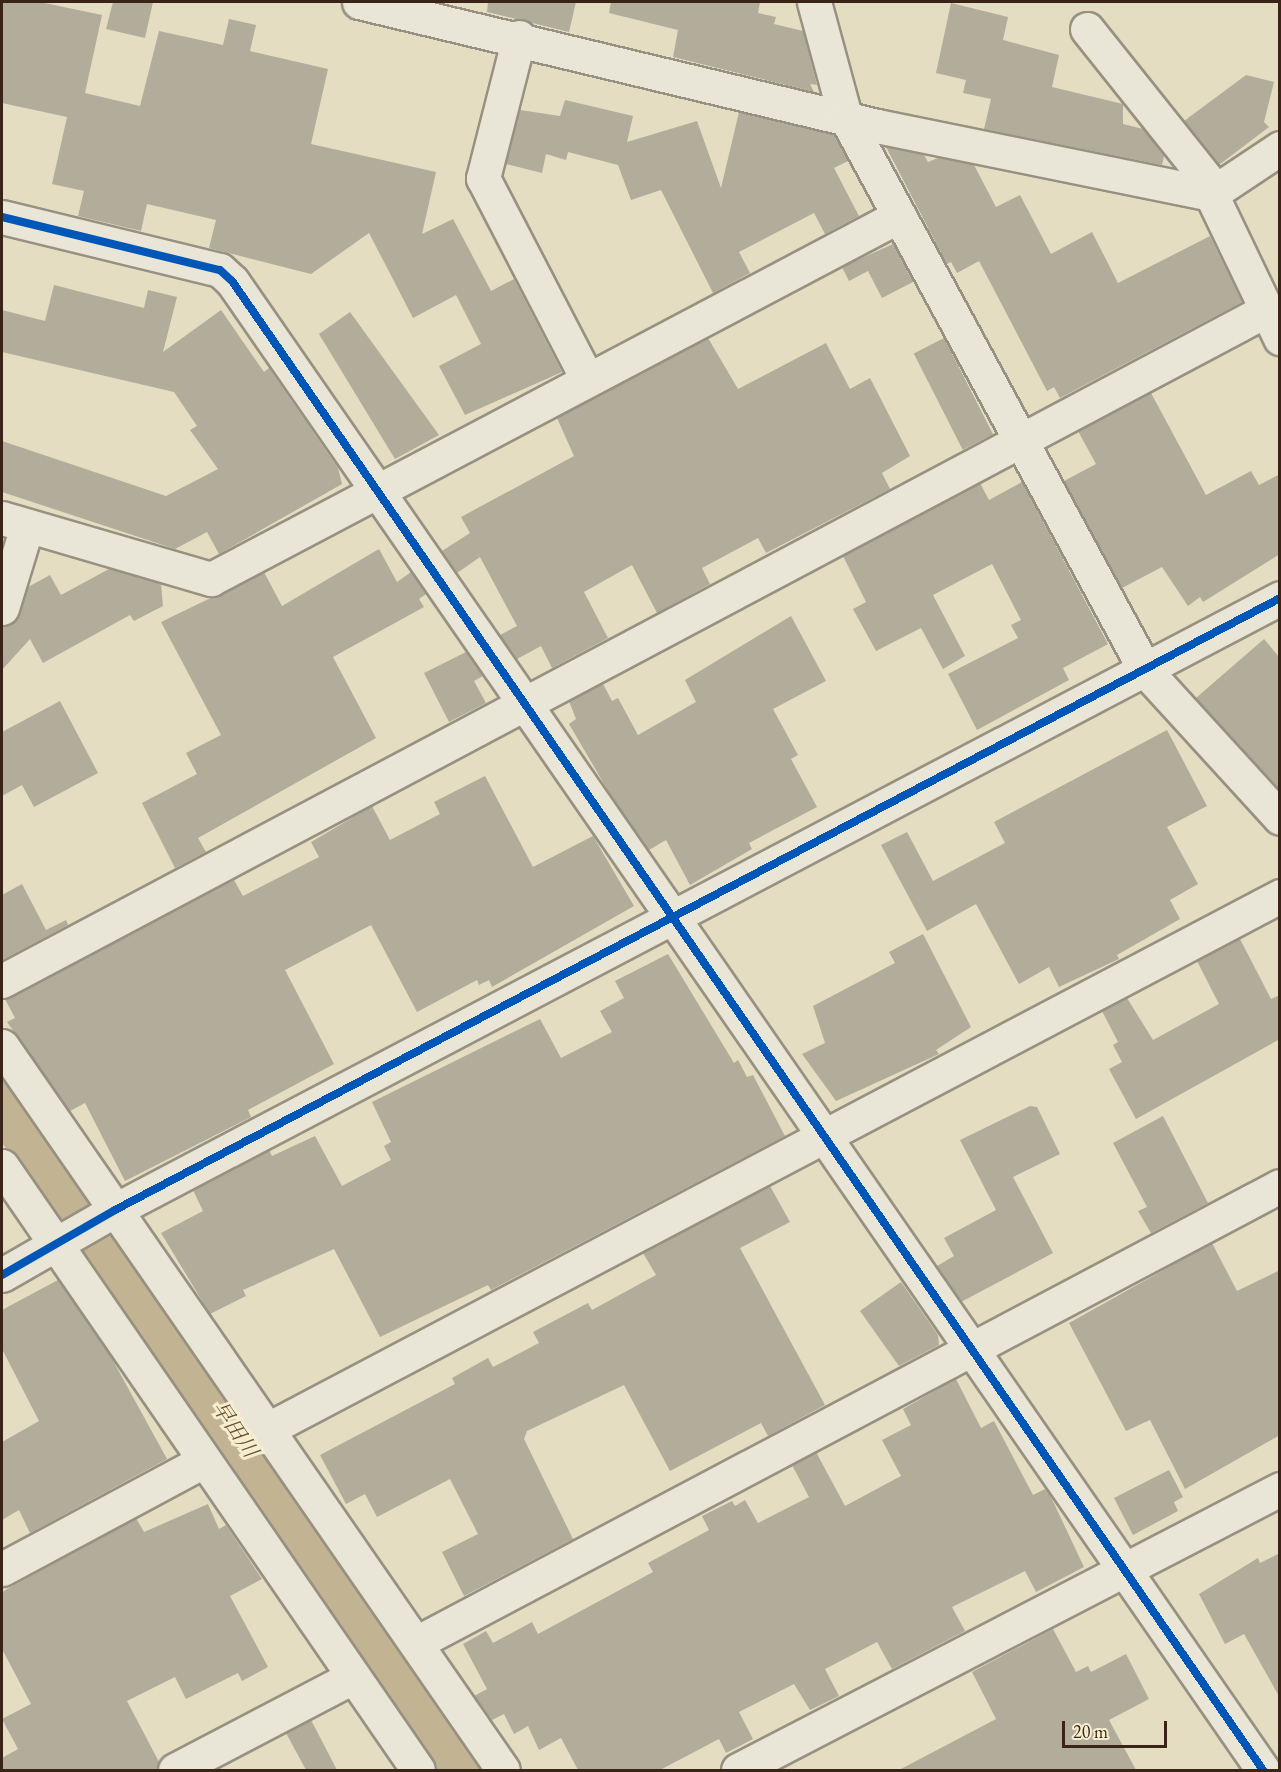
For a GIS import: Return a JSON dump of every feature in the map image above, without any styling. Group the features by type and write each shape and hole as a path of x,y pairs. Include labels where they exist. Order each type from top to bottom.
{"street":[{"path":"359,2 519,37 845,116 1211,194 1280,148"},
{"path":"814,2 845,116 1145,670 1280,818"},
{"path":"2,981 528,705 1020,440 1272,325 1205,177 1087,29"},
{"path":"519,37 483,178 587,380"},
{"path":"2,608 14,522 211,579 899,216"},
{"path":"2,217 220,270 528,705 672,917 827,1136 1263,1770"},
{"path":"2,1275 110,1212 1280,598"},
{"path":"268,1429 1280,896"},
{"path":"2,1046 110,1212 268,1429 417,1642 503,1770"},
{"path":"2,1166 61,1242 203,1461 418,1770"},
{"path":"417,1642 1280,1186"},
{"path":"2,1569 203,1461"},
{"path":"738,1770 1280,1489"},
{"path":"175,1770 353,1677"}],"building":[{"path":"2,2 40,2 102,15 85,93 140,106 159,31 223,45 229,19 256,25 250,51 328,69 311,144 436,172 422,234 453,219 491,291 514,279 562,372 465,415 439,366 481,344 456,295 413,318 369,233 311,274 209,248 216,220 147,204 141,231 78,216 84,191 52,184 67,117 2,103"},
{"path":"113,2 153,2 145,38 106,29"},
{"path":"488,2 576,2 569,32 487,12"},
{"path":"611,2 760,2 758,13 776,17 774,24 803,31 817,85 810,84 814,92 673,57 678,30 609,13"},
{"path":"951,3 1008,17 1003,40 1059,55 1052,87 1123,104 1123,124 1143,129 1164,156 1162,165 984,129 991,99 963,93 966,80 936,73"},
{"path":"1246,75 1274,82 1264,122 1269,127 1219,165 1184,121"},
{"path":"565,100 633,116 627,142 697,121 721,188 739,112 834,135 848,161 834,168 859,216 825,234 814,213 739,252 750,273 713,293 661,190 631,200 618,165 568,152 566,160 546,154 542,173 506,164 520,110 560,116"},
{"path":"886,147 924,155 928,162 938,158 974,165 996,207 1020,195 1051,254 1092,232 1118,283 1210,236 1242,302 1060,398 1054,387 1047,391 979,261 957,273 951,262 947,264"},
{"path":"893,244 913,282 882,298 868,271 849,281 842,267"},
{"path":"54,285 144,308 148,290 177,297 163,352 221,310 264,372 269,368 338,468 342,484 219,554 207,532 175,549 2,492 2,441 166,496 218,469 190,430 197,426 174,392 2,352 2,310 45,321"},
{"path":"350,312 439,435 395,459 319,334"},
{"path":"708,338 738,389 826,343 850,389 870,378 910,456 882,473 890,489 766,553 758,538 702,568 710,584 657,613 632,565 584,592 608,638 552,668 541,646 517,659 500,635 517,626 480,557 457,573 442,551 470,533 461,517 574,456 557,418"},
{"path":"944,338 993,434 963,450 914,353"},
{"path":"1151,393 1206,495 1251,471 1259,485 1280,474 1280,554 1203,602 1200,597 1188,606 1162,567 1122,588 1064,481 1096,464 1078,431"},
{"path":"1022,482 1108,644 1063,668 1069,680 977,730 948,674 1018,638 1011,625 1021,620 992,564 933,595 965,656 943,669 921,628 876,651 853,609 866,602 843,556 980,483 989,500"},
{"path":"379,549 397,582 411,572 426,594 419,599 424,607 333,657 376,738 198,838 206,852 175,868 142,803 197,774 186,753 221,735 161,622 264,572 282,606"},
{"path":"109,569 161,584 163,606 134,621 130,615 43,663 30,639 2,670 2,626 15,621 28,587 50,575 61,595"},
{"path":"791,616 826,681 773,709 798,755 791,759 817,807 749,843 752,849 690,885 666,840 649,850 610,794 569,724 576,719 569,701 603,684 612,701 618,698 638,735 696,702 685,680"},
{"path":"1264,639 1280,658 1280,790 1196,698"},
{"path":"466,652 483,676 474,681 486,703 449,722 424,673"},
{"path":"60,701 98,773 34,807 22,785 2,796 2,732"},
{"path":"1167,730 1207,806 1167,827 1198,884 1170,900 1180,919 1117,955 1119,959 1059,987 1049,967 1019,984 976,904 927,931 881,845 907,832 933,881 1005,843 994,822"},
{"path":"485,776 533,867 593,836 634,906 492,987 489,980 479,985 477,980 417,1012 371,925 285,970 334,1064 248,1110 251,1117 125,1181 85,1103 70,1111 7,1022 15,1018 5,999 234,880 243,896 319,857 311,842 372,806 390,840 440,814 434,802"},
{"path":"22,884 46,930 66,920 68,925 2,960 2,895"},
{"path":"923,934 971,1027 936,1050 939,1054 836,1101 802,1054 825,1043 813,1006 895,963 889,952"},
{"path":"1240,939 1271,999 1280,995 1280,1039 1136,1119 1109,1069 1122,1062 1113,1045 1118,1042 1102,1011 1127,998 1153,1040 1219,1004 1197,961"},
{"path":"668,954 734,1063 738,1060 747,1077 753,1075 785,1136 491,1290 488,1285 380,1337 334,1249 243,1290 246,1296 210,1314 161,1233 203,1211 193,1190 269,1150 272,1156 315,1136 342,1186 391,1160 384,1146 391,1142 372,1102 540,1019 561,1058 612,1032 600,1011 624,998 615,981"},
{"path":"1030,1106 1037,1107 1060,1154 1013,1177 1053,1253 961,1302 937,1266 954,1256 944,1238 996,1210 960,1140"},
{"path":"1163,1116 1208,1203 1151,1233 1138,1211 1147,1207 1113,1143"},
{"path":"770,1186 790,1222 740,1248 825,1405 768,1436 761,1423 670,1471 624,1385 527,1431 524,1439 573,1539 464,1596 442,1552 478,1534 450,1479 377,1517 365,1494 346,1504 320,1455 455,1384 452,1378 488,1358 493,1367 539,1343 533,1332 588,1303 592,1310 656,1275 643,1253"},
{"path":"1212,1243 1237,1291 1280,1270 1280,1435 1185,1489 1150,1420 1126,1431 1069,1323"},
{"path":"58,1280 111,1357 167,1459 30,1533 19,1510 2,1520 2,1442 39,1421 2,1349 2,1310"},
{"path":"901,1282 938,1335 939,1345 899,1366 860,1311"},
{"path":"956,1379 981,1428 994,1421 1033,1495 1045,1489 1050,1495 1084,1567 1036,1592 1025,1571 952,1607 965,1631 892,1669 877,1642 825,1669 839,1696 810,1710 794,1684 739,1712 753,1739 726,1753 719,1739 660,1770 578,1770 561,1738 539,1750 528,1726 514,1734 504,1714 492,1720 474,1696 487,1689 463,1644 486,1631 493,1643 532,1622 538,1634 653,1572 648,1563 709,1530 702,1516 732,1501 735,1506 745,1500 758,1523 809,1497 792,1465 816,1452 845,1506 901,1476 882,1440 911,1425 903,1409"},
{"path":"1169,1470 1183,1497 1174,1502 1178,1511 1133,1535 1114,1498"},
{"path":"208,1504 219,1529 226,1525 262,1579 230,1596 268,1667 242,1681 238,1673 186,1699 175,1677 127,1701 159,1762 156,1770 2,1770 2,1758 18,1749 2,1719 31,1704 2,1649 2,1592 136,1518 144,1532"},
{"path":"1280,1553 1280,1698 1244,1634 1225,1644 1199,1594 1258,1558 1260,1563"},
{"path":"1053,1629 1076,1672 1088,1666 1091,1672 1126,1654 1149,1699 1109,1720 1136,1770 899,1770 996,1719 972,1672"},
{"path":"311,1720 337,1770 306,1770 286,1733"}],"waterway":[{"name":"早田川","path":"2,1087 468,1770"}],"cycle path":[{"path":"2,217 220,270 232,281 1263,1770"},
{"path":"2,1275 115,1210 1280,598"}]}
